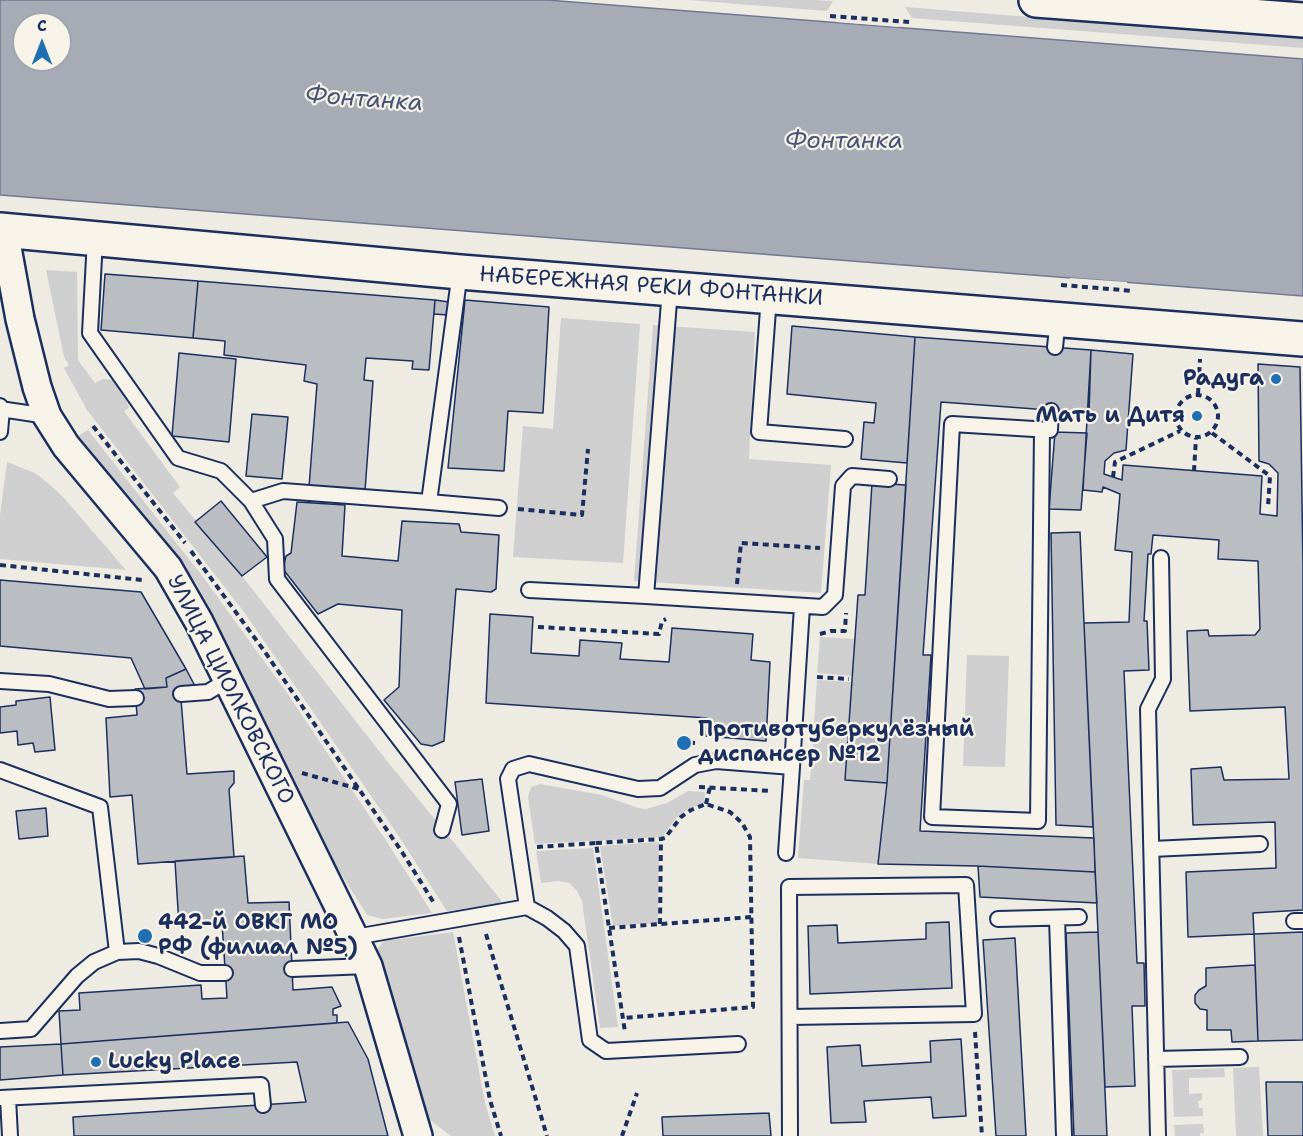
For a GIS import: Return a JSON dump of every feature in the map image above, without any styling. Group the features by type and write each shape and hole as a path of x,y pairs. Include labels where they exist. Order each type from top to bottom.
{"street":[{"path":"1036,0 1187,6 1303,20"},
{"name":"НАБЕРЕЖНАЯ РЕКИ ФОНТАНКИ","path":"2,231 460,272 769,296 1057,333 1303,339"},
{"name":"УЛИЦА ЦИОЛКОВСКОГО","path":"2,231 20,319 37,387 47,416 66,446 168,568 199,622 368,966 418,1136"}],"lane":[{"path":"95,239 90,333 178,458 221,471 252,501 275,538 277,579 448,804 442,830"},
{"path":"429,502 460,272"},
{"path":"646,596 670,289"},
{"path":"769,296 759,432 845,439"},
{"path":"0,432 1,408 47,416"},
{"path":"1042,430 1038,821 932,817 952,424 1050,430 1051,411"},
{"path":"529,590 823,607 835,595 843,486 852,476 889,480"},
{"path":"252,501 283,491 499,508"},
{"path":"1158,1136 1148,709 1163,679 1161,558"},
{"path":"786,853 802,606"},
{"path":"181,694 208,692 228,680"},
{"path":"0,681 49,684 109,699 136,698"},
{"path":"527,907 508,779 513,769 529,764 638,789 660,788 695,765 716,761 792,766"},
{"path":"0,770 100,807 117,952"},
{"path":"1152,849 1260,844"},
{"path":"790,1017 974,1014 966,885 789,886 790,1136"},
{"path":"355,937 527,907 555,924 577,946 590,1040 606,1052 738,1044"},
{"path":"998,919 1078,917"},
{"path":"1057,918 1064,1136"},
{"path":"0,1031 31,1029 77,976 94,962 117,952 139,951 200,973 225,972"},
{"path":"292,969 368,966"},
{"path":"1156,1059 1240,1057"},
{"path":"10,1136 4,1098 261,1084 262,1105"}],"path":[{"path":"830,16 909,22"},
{"path":"1061,285 1134,291"},
{"path":"1198,394 1201,352"},
{"path":"1198,394 1213,401 1219,417 1212,433 1196,438 1180,431 1174,415 1182,400 1198,394"},
{"path":"93,426 201,563 402,852 439,912"},
{"path":"1113,477 1115,462 1180,431"},
{"path":"1212,433 1270,476 1268,507"},
{"path":"1194,471 1196,438"},
{"path":"499,508 582,515 588,449"},
{"path":"735,601 741,543 839,549"},
{"path":"0,565 146,580"},
{"path":"538,627 659,634 662,621 671,616"},
{"path":"813,677 849,679"},
{"path":"810,727 846,729"},
{"path":"681,742 697,743"},
{"path":"269,764 359,789"},
{"path":"706,804 710,787"},
{"path":"518,848 661,839 665,838 681,817 706,804 730,812 742,823 750,837 753,1007 623,1018"},
{"path":"660,924 661,839"},
{"path":"596,843 628,1051"},
{"path":"480,916 547,1136"},
{"path":"609,927 752,917"},
{"path":"458,931 490,1100 501,1136"},
{"path":"974,1014 982,1136"},
{"path":"622,1136 637,1093"}],"shaded area":[{"path":"688,0 813,0 833,1 827,11"},
{"path":"905,7 1303,39 1303,48 912,18"},
{"path":"46,270 77,272 78,360 95,383 103,379 113,380 121,389 129,408 124,411 180,487 173,493 501,900 500,904 447,911 398,835 244,612 87,410 64,368 69,365 64,357"},
{"path":"561,318 640,324 623,563 513,557 523,426 553,429"},
{"path":"653,325 755,332 749,459 831,465 821,593 634,581"},
{"path":"88,430 203,577 285,690 432,913 383,919 367,915 338,869 197,584 78,436"},
{"path":"7,462 35,473 48,483 63,497 126,570 0,559 0,515"},
{"path":"820,637 855,639 852,676 817,673"},
{"path":"967,655 1009,656 1005,767 963,766"},
{"path":"817,680 852,682 849,726 814,724"},
{"path":"814,731 848,733 845,780 887,783 878,864 798,858 804,780 810,780"},
{"path":"540,784 602,795 646,809 667,803 688,791 705,792 704,803 688,809 677,817 662,837 535,844 528,797 531,787"},
{"path":"659,842 658,923 613,926 600,846"},
{"path":"593,848 618,1027 600,1028 582,901 577,891 569,883 558,881 541,883 536,851"},
{"path":"453,932 485,1103 495,1136 451,1136 427,1118 376,950 384,941"},
{"path":"1259,1067 1263,1136 1236,1136 1233,1068"},
{"path":"1224,1068 1225,1077 1189,1078 1189,1094 1202,1093 1202,1100 1198,1101 1199,1108 1203,1108 1203,1116 1174,1117 1172,1070"},
{"path":"1203,1124 1204,1133 1200,1133 1200,1136 1175,1136 1174,1125"}],"water":[{"name":"Фонтанка","path":"0,0 547,0 1303,59 1303,296 0,195"}],"pier":[{"path":"836,19 899,24 899,27 836,22"},
{"path":"1070,278 1127,282 1127,285 1070,281"}],"building":[{"path":"105,274 198,281 193,338 101,330"},
{"path":"198,281 435,300 429,370 412,369 413,361 366,358 364,380 373,381 365,491 309,487 317,384 304,381 306,365 224,355 225,341 193,338"},
{"path":"435,300 449,302 448,315 434,314"},
{"path":"465,300 549,307 543,413 508,411 504,471 448,468"},
{"path":"792,326 915,337 907,463 861,459 864,422 874,423 876,403 787,394"},
{"path":"915,337 1091,350 1089,413 941,402 923,655 931,655 920,831 1094,838 1095,872 878,864 887,783"},
{"path":"1091,350 1133,354 1126,450 1114,453 1105,461 1104,474 1122,480 1123,465 1262,476 1260,514 1277,516 1278,473 1269,464 1259,461 1258,364 1300,367 1303,566 1303,910 1253,913 1254,934 1188,937 1186,872 1276,868 1275,822 1193,825 1191,769 1221,767 1224,780 1289,779 1285,707 1190,711 1187,631 1208,630 1209,636 1255,635 1260,629 1258,561 1218,559 1219,540 1153,535 1151,554 1148,554 1144,621 1147,621 1149,670 1124,671 1137,963 1144,963 1145,1006 1132,1006 1135,1086 1105,1087 1084,623 1129,622 1132,552 1115,550 1120,494 1103,487 1102,492 1083,490"},
{"path":"179,353 236,359 229,442 172,436"},
{"path":"252,414 288,417 282,479 246,476"},
{"path":"1055,432 1087,433 1081,510 1049,509"},
{"path":"872,483 906,485 887,783 845,780 858,595 865,595"},
{"path":"221,501 267,557 242,576 195,522"},
{"path":"297,502 345,505 342,556 398,561 402,521 459,524 461,532 499,535 496,589 491,592 456,589 444,741 432,746 421,744 384,700 399,687 402,610 338,604 318,614 283,569 286,556 291,553"},
{"path":"1080,532 1093,827 1056,825 1051,533"},
{"path":"0,580 141,592 186,669 166,678 167,687 145,689 131,658 0,646"},
{"path":"490,614 533,617 531,653 579,656 580,640 622,643 620,659 669,662 672,628 753,634 751,660 770,662 766,741 706,736 707,718 486,703"},
{"path":"186,669 195,686 180,687 187,774 234,771 234,783 229,789 234,857 138,864 132,795 110,797 106,718 137,715 135,689 167,687 166,678"},
{"path":"50,697 55,750 35,752 33,743 18,745 17,731 0,733 0,707 16,705 16,701"},
{"path":"482,779 489,831 462,835 455,782"},
{"path":"46,808 48,836 19,839 16,811"},
{"path":"244,856 248,903 289,902 293,990 332,987 341,1006 333,1009 333,1015 337,1015 337,1023 61,1044 59,1011 80,1010 79,993 201,985 202,999 227,998 222,923 179,926 175,861"},
{"path":"978,866 1095,872 1097,903 980,897"},
{"path":"949,922 952,988 810,994 808,926 837,925 838,943 926,939 926,923"},
{"path":"1098,932 1107,1136 1074,1136 1066,933"},
{"path":"1303,932 1303,1040 1258,1041 1254,934"},
{"path":"1015,938 1026,1136 996,1136 983,940"},
{"path":"1255,965 1258,1041 1232,1042 1231,1030 1207,1030 1207,1010 1200,1009 1195,1003 1195,995 1206,986 1206,968"},
{"path":"348,1022 368,1059 388,1136 74,1136 73,1117 306,1102 297,1062 63,1075 61,1044"},
{"path":"961,1039 966,1116 933,1118 931,1097 864,1101 866,1122 831,1123 827,1047 860,1045 862,1066 931,1062 930,1041"},
{"path":"61,1044 63,1075 0,1080 0,1047"},
{"path":"1266,1082 1303,1082 1303,1136 1268,1136"},
{"path":"769,1113 771,1136 663,1136 662,1117"}],"place":[{"name":"Радуга","path":"1276,379"},
{"name":"Мать и Дитя","path":"1197,416"},
{"name":"Противотуберкулёзный диспансер №12","path":"684,743"},
{"name":"442-й ОВКГ МО РФ (филиал №5)","path":"145,936"},
{"name":"Lucky Place","path":"96,1062"}]}
